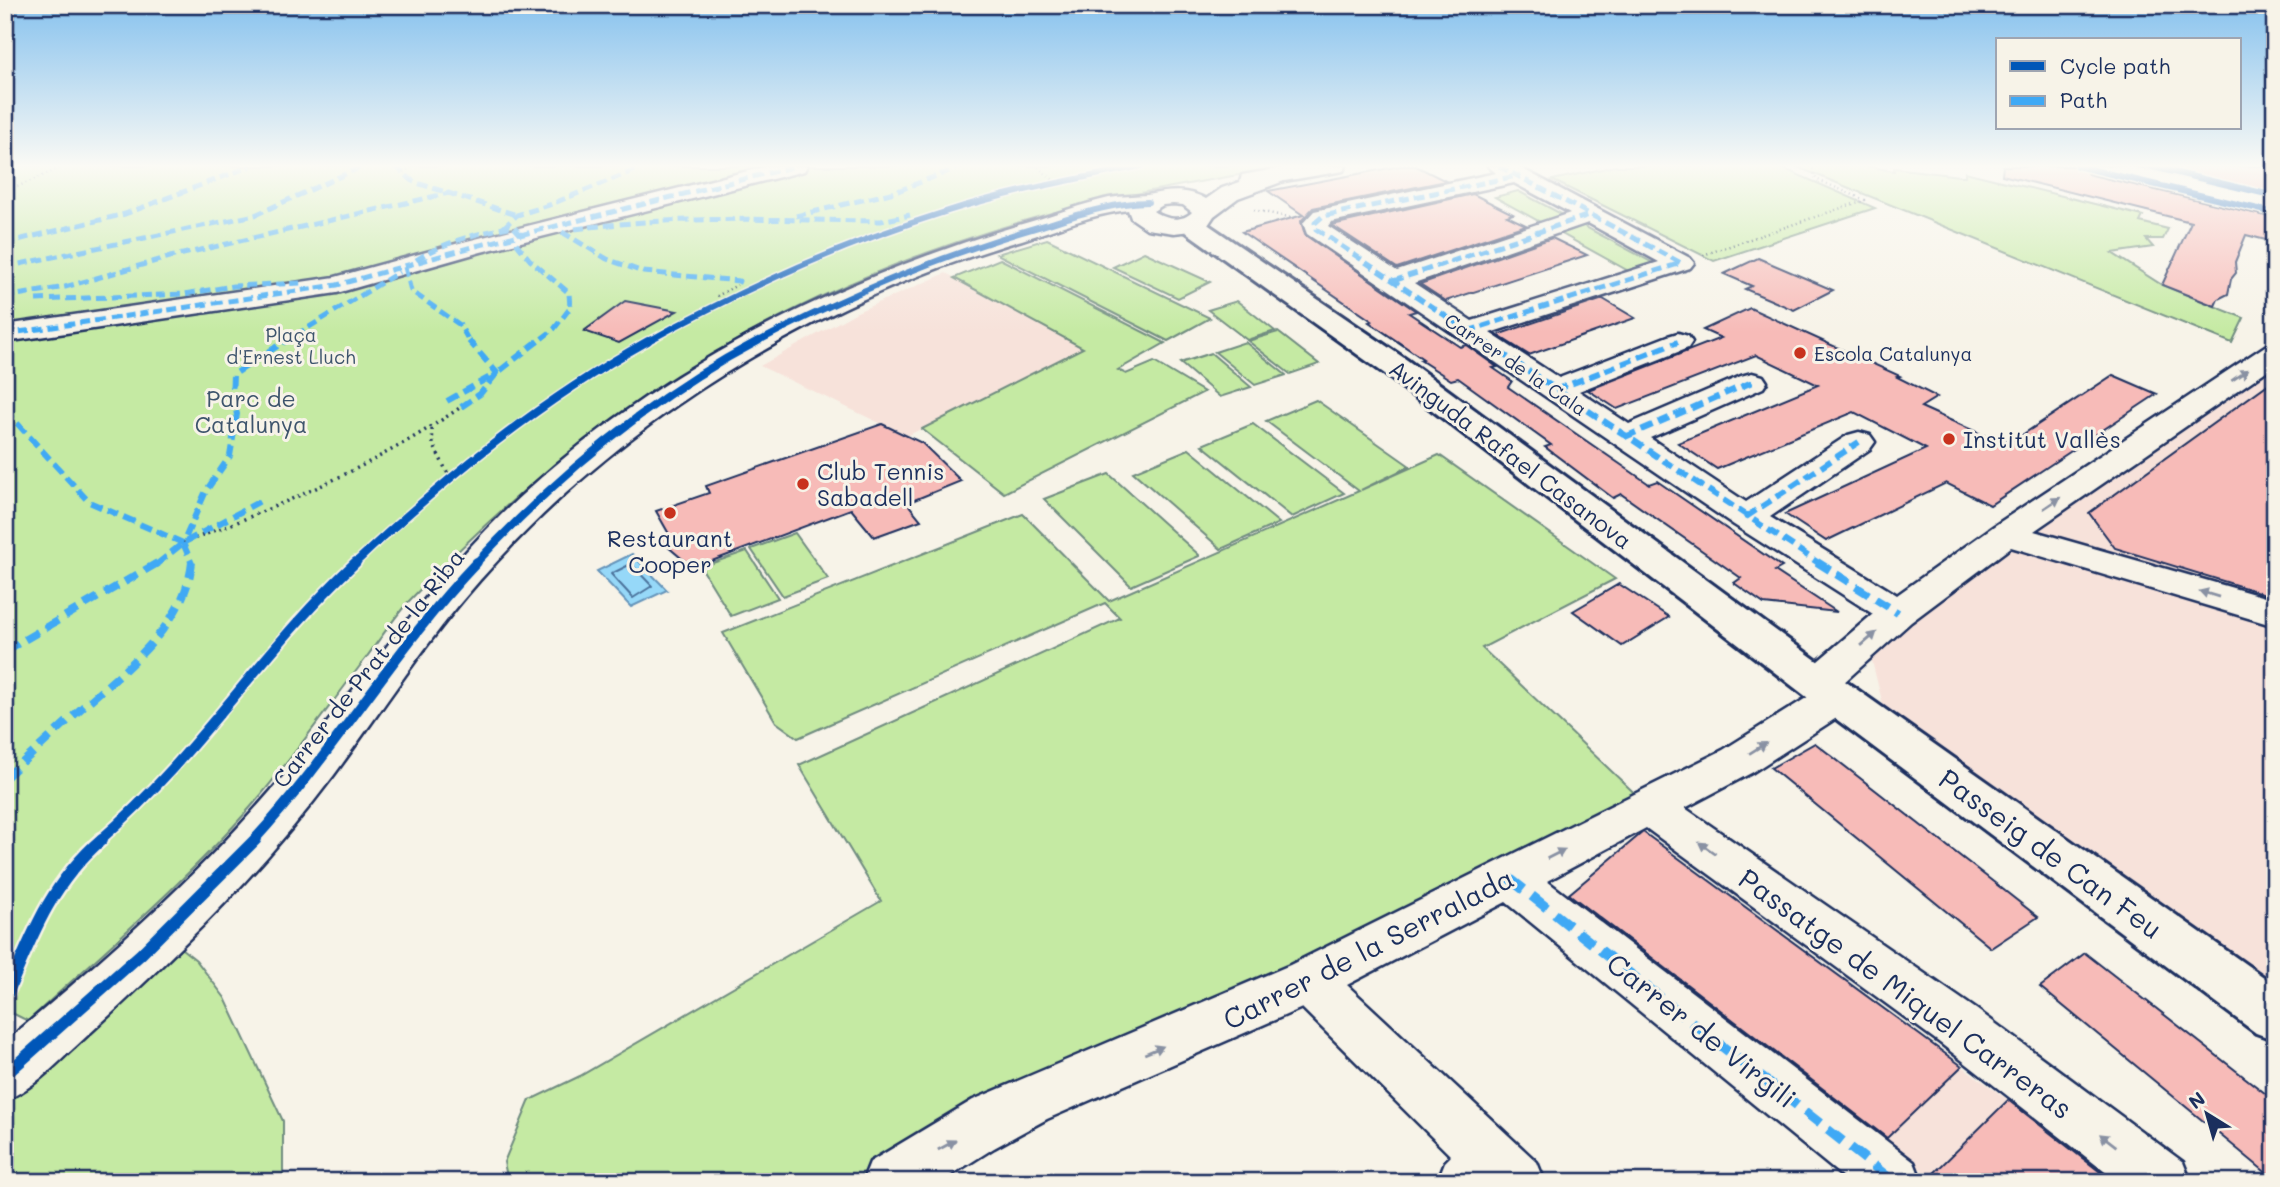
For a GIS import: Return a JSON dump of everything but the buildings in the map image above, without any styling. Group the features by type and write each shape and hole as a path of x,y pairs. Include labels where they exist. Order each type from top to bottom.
{"street":[{"path":"5,334 337,285 574,221"},
{"name":"Carrer de Prat de la Riba","path":"5,1075 118,978 205,893 271,822 363,705 413,635 467,571 507,529 578,465 666,397 741,350 790,324 867,287 924,264 1059,221"},
{"name":"Avinguda Rafael Casanova","path":"1216,221 1396,367 1828,691"},
{"name":"Carrer de la Cala","path":"1319,221 1320,234 1746,517 1898,613"},
{"path":"1393,281 1570,221"},
{"path":"1602,221 1681,262"},
{"path":"1468,331 1681,262"},
{"path":"1555,390 1678,342"},
{"name":"Carrer de la Serralada","path":"890,1182 935,1152 1027,1102 1253,1009 1738,761 1828,691 1898,613 2006,534 2275,352"},
{"path":"1625,437 1752,382"},
{"path":"1746,517 1859,442"},
{"path":"2006,534 2275,613"},
{"name":"Passeig de Can Feu","path":"1828,691 2275,1016"},
{"name":"Passatge de Miquel Carreras","path":"1648,806 1958,1026 2163,1182"},
{"name":"Carrer de Virgili","path":"1509,878 1894,1182"},
{"path":"1308,981 1490,1173"}],"path":[{"path":"1681,262 1802,221"},
{"path":"717,300 741,287"},
{"path":"183,543 289,499 388,452 432,428 461,407"},
{"path":"432,428 433,444 450,478"},
{"path":"441,485 458,470"}],"shaded area":[{"path":"946,273 1083,348 907,436 760,366 857,312"},
{"path":"2275,353 2275,1003 1884,709 1867,641"},
{"path":"1962,1066 2008,1100 1930,1177 1885,1139"}],"green space":[{"name":"Parc de Catalunya","path":"5,221 1024,221 954,243 865,277 781,316 701,361 624,412 550,469 478,532 409,601 284,767 202,860 28,1021 8,1011 5,1013"},
{"path":"1539,221 1575,221 1659,266 1634,274"},
{"path":"1635,221 1834,221 1714,261"},
{"path":"1932,221 2140,221 2168,229 2163,239 2146,239 2153,247 2112,253 2162,285 2244,318 2232,343"},
{"path":"1047,239 1210,318 1168,341 997,254"},
{"path":"1144,252 1210,282 1178,298 1113,267"},
{"path":"1000,259 1165,343 1118,370 1126,374 1154,362 1204,392 1004,493 922,429 1083,348 954,278"},
{"path":"1237,301 1275,331 1247,340 1208,310"},
{"path":"1278,332 1319,364 1290,374 1248,341"},
{"path":"1245,342 1286,375 1255,385 1215,352"},
{"path":"1211,353 1251,387 1220,397 1180,363"},
{"path":"1316,400 1410,466 1361,490 1439,455 1615,579 1482,648 1648,806 891,1182 508,1182 504,1162 530,1100 580,1076 881,901 799,765 1120,618 1105,603 798,738 776,722 723,633 1023,514 1109,601 1359,491 1266,421"},
{"path":"1253,424 1344,493 1292,517 1202,445"},
{"path":"1189,449 1279,523 1221,549 1133,472"},
{"path":"1109,474 1199,556 1131,586 1044,499"},
{"path":"795,533 828,579 783,596 751,549"},
{"path":"747,551 778,598 731,616 701,567"},
{"path":"163,934 196,960 225,998 283,1121 283,1182 5,1182 5,1075"}],"water":[{"path":"632,554 667,590 631,607 597,571"}],"marked path":[{"path":"5,243 94,221"},
{"path":"5,267 226,221"},
{"path":"5,297 65,287 170,257 325,221"},
{"path":"503,228 510,221"},
{"path":"5,334 337,285 574,221"},
{"path":"575,229 662,221"},
{"path":"1317,221 1316,229 1746,517 1898,613"},
{"path":"1393,281 1570,221"},
{"path":"1603,221 1681,263"},
{"path":"416,260 450,242 488,231 513,226 521,235"},
{"path":"562,232 607,259 628,268 675,277 739,281 737,285"},
{"path":"461,407 480,394 497,373 554,329 570,308 569,293 530,260 516,243"},
{"path":"1468,331 1681,263"},
{"path":"405,267 411,291 460,325 470,343 497,373 447,401"},
{"path":"5,410 89,502 183,543 206,491 230,456 237,414 232,399 233,375 399,272"},
{"path":"36,300 184,294 233,286 301,283"},
{"path":"1555,390 1678,342"},
{"path":"1625,437 1752,382"},
{"path":"1746,517 1859,442"},
{"path":"5,651 147,571 183,543 264,499"},
{"path":"5,778 136,659 164,628 190,581 192,561 183,543"},
{"path":"1509,878 1894,1182"}],"cycle path":[{"path":"5,999 50,898 71,868 173,770 310,608 409,512 477,455 624,354 702,311 782,273 864,239 917,221"},
{"path":"5,1075 141,954 237,859 294,795 439,604 515,521 569,471 626,426 687,384 750,346 815,312 881,281 961,251 1055,221"}],"place":[{"name":"Escola Catalunya","path":"1800,353"},
{"name":"Institut Vallès","path":"1949,439"},
{"name":"Club Tennis Sabadell","path":"803,484"},
{"name":"Restaurant Cooper","path":"670,513"}],"park label":[{"name":"Plaça d'Ernest Lluch","path":"291,345"}]}
